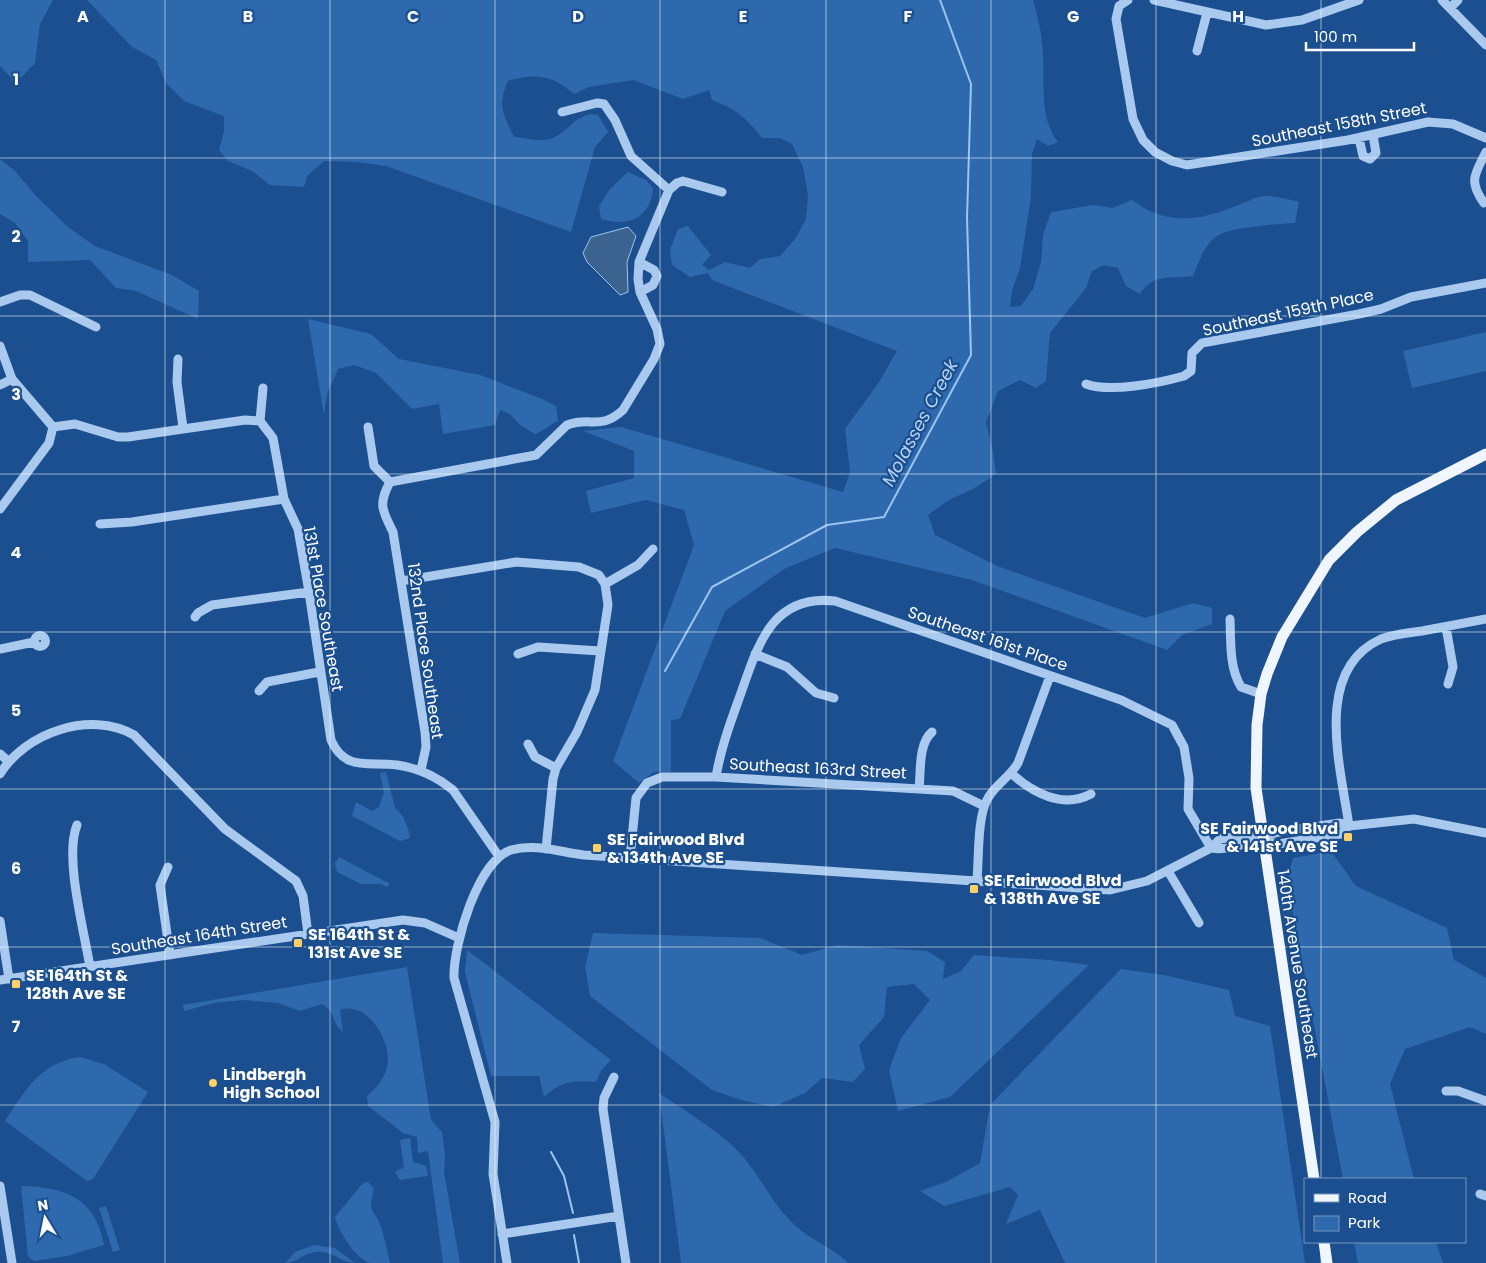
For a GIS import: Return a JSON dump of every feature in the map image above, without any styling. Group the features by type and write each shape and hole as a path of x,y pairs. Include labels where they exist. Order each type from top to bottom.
{"main road":[{"name":"140th Avenue Southeast","path":"1314,1178 1262,839 1256,788 1255,748 1261,694 1282,637 1329,560 1357,532 1396,500 1486,454"},
{"path":"1324,1243 1327,1263"}],"street":[{"name":"Southeast 158th Street","path":"1128,0 1118,9 1116,19 1136,128 1149,147 1162,157 1179,164 1195,165 1359,138 1434,121 1453,124 1486,138"},
{"path":"1154,0 1266,25 1302,20 1359,0"},
{"path":"1442,0 1486,45"},
{"path":"1450,8 1458,0"},
{"path":"1197,51 1207,13"},
{"path":"562,112 597,103 604,104 615,120 632,156 669,190"},
{"path":"1359,138 1363,156 1370,159 1376,153 1373,135"},
{"path":"1484,203 1476,190 1473,180 1486,152"},
{"path":"368,427 374,466 390,482 536,455 567,425 574,423 602,423 616,416 623,410 644,376 660,344 657,329 640,292 639,262 669,190 677,182 683,181 722,192"},
{"path":"639,262 654,270 656,276 653,284 640,292"},
{"name":"Southeast 159th Place","path":"1086,384 1098,388 1115,388 1180,378 1189,374 1192,353 1202,343 1359,314 1381,309 1411,296 1486,282"},
{"path":"0,302 20,295 30,295 41,298 96,327"},
{"path":"0,346 12,379 53,427"},
{"path":"178,360 177,382 183,428"},
{"path":"0,385 12,379"},
{"path":"53,427 75,424 118,437 128,437 245,420 260,421 263,388"},
{"name":"131st Place Southeast","path":"260,421 273,438 284,499 298,529 310,592 319,672 331,740 336,751 355,763 396,765 421,770"},
{"path":"0,509 49,444 53,427"},
{"name":"132nd Place Southeast","path":"390,482 382,502 383,511 393,532 425,732 426,747 421,770"},
{"path":"100,524 132,522 284,499"},
{"path":"605,584 638,565 653,549"},
{"path":"402,581 516,562 579,567 598,575 605,584 608,605 595,690 577,732 556,768 553,779 546,849"},
{"path":"195,618 198,613 212,605 310,592"},
{"name":"Southeast 161st Place","path":"755,654 770,626 789,609 815,600 835,601 1121,700 1172,725 1184,746 1189,778 1188,808 1211,848"},
{"path":"1230,619 1232,666 1236,678 1241,687 1261,694"},
{"path":"1349,826 1335,720 1341,681 1347,669 1358,656 1381,639 1486,619"},
{"path":"1446,627 1453,667 1448,684"},
{"path":"0,649 34,642"},
{"path":"518,654 538,647 600,651"},
{"path":"716,777 720,749 755,654 788,667 816,693 834,698"},
{"path":"259,690 271,680 319,672"},
{"path":"978,880 984,806 992,792 1012,774 1018,763 1050,676"},
{"path":"0,774 8,761 40,737 60,730 101,725 119,728 134,735 225,829 296,881 303,896 308,934"},
{"path":"919,789 923,747 927,736 932,732"},
{"path":"528,744 536,757 556,768"},
{"path":"0,754 8,761"},
{"path":"421,770 453,790 498,856"},
{"path":"1012,774 1028,788 1048,797 1081,800 1091,794"},
{"name":"Southeast 163rd Street","path":"630,858 636,798 647,784 662,777 716,777 953,791 984,806"},
{"path":"506,1263 493,1174 495,1122 454,978 454,961 459,938 482,878 498,856 524,847 584,855 1110,890 1134,886 1168,871 1211,848 1220,839 1246,835 1278,844 1341,834 1349,826 1414,819 1486,833"},
{"path":"77,825 72,836 72,857 90,967"},
{"path":"168,867 160,885 170,955"},
{"path":"1168,871 1199,923"},
{"name":"Southeast 164th Street","path":"5,980 403,920 425,923 459,938"},
{"path":"0,921 5,980"},
{"path":"614,1077 604,1098 603,1109 626,1263"},
{"path":"1446,1091 1458,1091 1486,1101"},
{"path":"0,1186 4,1232 12,1263"},
{"path":"502,1234 619,1216"}],"green space":[{"path":"0,0 53,0 40,24 35,63 16,83 0,66"},
{"path":"87,0 1033,0 1042,42 1045,112 1052,132 1058,142 1048,146 1037,139 1032,154 1031,197 1020,268 1012,291 1010,307 1021,306 1033,289 1041,262 1043,235 1051,212 1093,205 1113,208 1132,200 1157,214 1170,217 1195,218 1222,211 1258,197 1269,196 1299,202 1295,223 1254,226 1223,233 1212,240 1202,254 1193,276 1170,277 1157,280 1145,287 1140,294 1126,286 1118,268 1104,265 1092,271 1086,288 1050,333 1046,381 1036,388 1020,380 998,391 986,422 996,474 973,489 949,500 928,515 935,535 997,566 1145,618 1193,603 1212,608 1212,624 1182,635 1167,650 972,580 835,548 784,569 725,611 680,719 671,720 671,772 654,772 639,783 613,761 694,545 684,510 646,500 591,513 586,491 634,478 634,451 583,431 621,427 843,492 850,472 845,429 879,382 897,351 712,280 708,273 690,277 672,265 670,250 678,229 688,226 711,255 702,265 709,270 725,262 750,268 760,259 780,256 795,239 806,219 808,195 803,167 792,144 780,138 762,138 740,115 712,100 709,90 683,99 633,80 589,87 574,94 551,79 527,77 508,81 503,97 504,116 514,137 537,140 550,139 578,119 591,114 598,115 608,132 595,147 571,232 386,166 356,162 324,161 307,176 304,187 270,185 252,171 228,161 219,150 224,131 224,116 184,101 166,83 156,60 132,47"},
{"path":"0,159 15,171 36,196 68,227 95,246 172,275 199,291 198,319 136,291 116,288 90,260 28,262 28,241 15,223 0,214"},
{"path":"628,172 646,180 653,188 648,207 643,214 628,221 620,222 601,219 599,206 610,189"},
{"path":"308,319 371,334 399,359 480,375 542,399 556,406 558,421 535,434 520,425 510,414 500,410 495,425 443,434 439,404 412,409 376,373 354,365 338,369 327,394 324,415"},
{"path":"1486,332 1486,371 1412,388 1403,351"},
{"path":"386,772 395,808 407,825 410,838 400,841 352,816 356,802 372,811 379,807 384,792 380,773"},
{"path":"1331,851 1356,886 1447,928 1454,960 1486,978 1486,1034 1470,1027 1405,1049 1390,1084 1414,1178 1343,1178 1287,881 1293,858"},
{"path":"339,857 390,884 387,887 381,884 361,884 337,872 335,863"},
{"path":"593,933 760,938 802,955 838,945 927,951 945,962 943,979 961,971 974,955 1050,960 1089,965 950,1097 898,1111 889,1070 901,1038 930,1000 914,984 887,987 884,1017 859,1045 865,1069 853,1082 822,1078 805,1093 773,1107 741,1100 712,1090 590,996 585,967"},
{"path":"467,950 611,1060 601,1071 596,1082 568,1083 557,1087 544,1097 539,1076 491,1076 465,972"},
{"path":"407,967 431,1120 442,1132 445,1155 444,1172 460,1263 443,1263 428,1151 418,1153 417,1137 403,1133 368,1106 367,1096 382,1080 387,1067 388,1057 382,1036 369,1017 360,1011 340,1010 343,1032 330,1011 322,1004 300,1011 278,1003 244,1000 214,1003 184,1011 183,1005"},
{"path":"1121,969 1164,975 1229,990 1235,1016 1270,1026 1305,1263 1065,1263 1040,1210 1006,1224 1018,1195 1010,1187 944,1206 920,1191 946,1182 980,1163 990,1105"},
{"path":"80,1057 104,1064 148,1092 93,1179 87,1181 5,1121 27,1089 44,1072 66,1060"},
{"path":"659,1093 708,1126 734,1147 743,1156 772,1199 789,1219 804,1233 837,1253 848,1263 681,1263"},
{"path":"410,1138 413,1162 426,1166 428,1176 400,1180 395,1172 404,1167 400,1140"},
{"path":"368,1182 374,1189 371,1207 381,1227 390,1263 370,1263 359,1256 344,1237 335,1217 363,1183"},
{"path":"21,1186 51,1189 64,1192 76,1198 93,1216 100,1229 104,1245 67,1256 34,1261 28,1257"},
{"path":"106,1206 120,1250 113,1252 99,1208"},
{"path":"1354,1243 1436,1243 1443,1263 1358,1263"},
{"path":"314,1245 335,1248 355,1263 350,1263 331,1254 316,1252 285,1263 295,1252"}],"shaded area":[{"path":"628,227 636,236 627,262 628,292 620,295 587,262 583,253 591,237"}],"waterway":[{"name":"Molasses Creek","path":"665,671 712,587 827,525 884,517 971,355 967,218 971,84 940,0"},
{"name":"Molasses Creek","path":"551,1152 564,1176 573,1213"},
{"name":"Molasses Creek","path":"574,1235 579,1263"}],"place":[{"name":"SE Fairwood Blvd & 141st Ave SE","path":"1348,837"},
{"name":"SE Fairwood Blvd & 134th Ave SE","path":"597,848"},
{"name":"SE Fairwood Blvd & 138th Ave SE","path":"974,889"},
{"name":"SE 164th St & 131st Ave SE","path":"298,943"},
{"name":"SE 164th St & 128th Ave SE","path":"16,984"},
{"name":"Lindbergh High School","path":"213,1083"}]}
